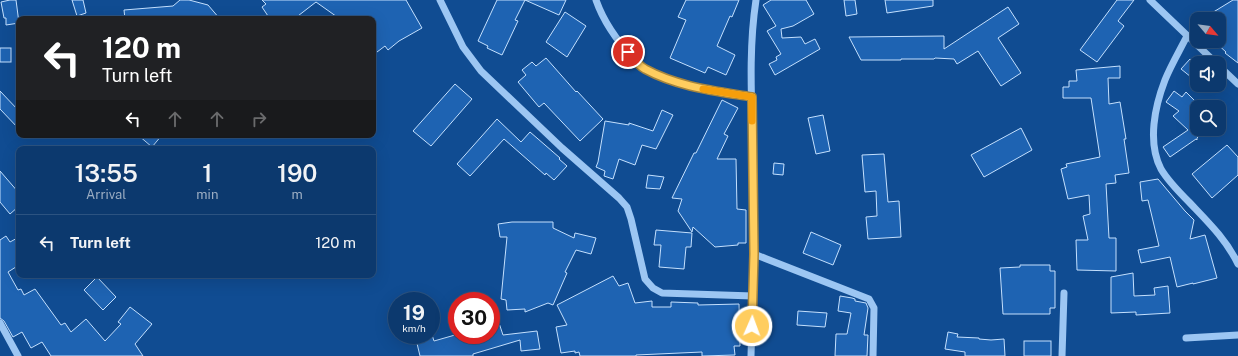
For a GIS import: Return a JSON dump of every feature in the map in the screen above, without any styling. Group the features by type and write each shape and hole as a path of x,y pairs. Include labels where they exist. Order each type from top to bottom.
{"street":[{"path":"440,0 463,47 481,71 524,113 627,207 645,279 653,288 662,293 753,296"},
{"path":"596,0 600,12 620,44 644,69 677,83 752,97"},
{"path":"751,356 754,254 752,97 753,21 756,0"},
{"path":"1150,0 1208,56"},
{"path":"1187,36 1166,78 1158,102 1154,128 1155,151 1161,169 1176,188 1215,229 1233,253 1238,264"},
{"path":"1226,72 1238,83"},
{"path":"754,254 869,299 874,308 873,356"},
{"path":"1062,356 1064,293"},
{"path":"0,323 18,356"},
{"path":"1186,338 1238,335"}],"building":[{"path":"16,0 18,16 16,16 16,23 6,25 6,18 4,18 1,2"},
{"path":"72,0 83,0 86,13 77,16"},
{"path":"180,0 189,0 208,5 217,16 125,16 124,10 173,6"},
{"path":"262,0 406,0 422,28 399,41 388,50 385,46 376,53 376,16 336,16 316,2 298,16 268,16 262,7 266,4"},
{"path":"497,0 525,0 515,20 518,21 502,55 487,48 488,46 478,41"},
{"path":"525,0 566,0 559,15"},
{"path":"686,0 739,0 732,17 730,16 717,46 735,55 726,75 708,67 705,73 670,58 686,20 678,17"},
{"path":"771,0 806,0 814,14 793,26 781,29 782,38 801,37 805,44 815,39 820,49 775,75 769,64 777,60 776,57 781,54 767,31 776,26 763,5"},
{"path":"844,0 855,0 857,14 846,16"},
{"path":"885,0 933,0 933,6 887,13"},
{"path":"1117,0 1134,0 1118,21 1124,26 1097,62 1080,50"},
{"path":"1233,0 1238,0 1238,63 1225,53 1226,52 1222,48 1226,48 1226,12 1213,12"},
{"path":"1008,7 1019,24 998,38 1021,73 1001,86 978,51 957,64 954,59 935,58 861,60 849,37 944,36 944,49"},
{"path":"565,12 586,26 567,57 546,42"},
{"path":"0,48 11,48 11,62 0,62"},
{"path":"546,58 576,92 577,91 603,119 580,141 544,103 539,107 518,82 526,75 522,70 532,62 536,66"},
{"path":"1190,59 1190,76 1181,69"},
{"path":"1120,66 1120,78 1108,78 1109,104 1120,102 1126,139 1124,139 1129,173 1115,175 1116,183 1106,184 1109,238 1116,238 1116,271 1077,270 1076,240 1088,240 1083,216 1090,214 1089,195 1068,199 1061,169 1067,167 1066,164 1100,157 1091,98 1063,98 1063,87 1069,87 1069,81 1077,81 1076,70"},
{"path":"455,84 472,99 431,146 413,131"},
{"path":"0,91 16,108 16,126 0,109"},
{"path":"1174,91 1182,97 1186,92 1194,100 1190,100 1190,136 1199,136 1197,140 1196,139 1170,157 1163,147 1188,130 1173,116 1179,111 1166,102"},
{"path":"722,100 738,108 724,134 728,136 717,159 736,159 737,209 746,210 746,243 715,247 693,227 692,232 678,211 682,199 672,198"},
{"path":"662,110 673,115 656,149 642,145 635,165 619,159 613,179 604,176 605,171 596,167 605,121 629,125 629,123 653,131"},
{"path":"823,115 830,151 816,154 808,118"},
{"path":"497,119 521,142 530,132 567,166 554,180 546,173 545,175 504,139 470,176 457,164"},
{"path":"1021,128 1032,150 984,177 971,155"},
{"path":"142,138 160,138 153,146"},
{"path":"1227,145 1238,157 1238,175 1212,198 1192,174"},
{"path":"884,154 888,202 899,201 901,237 868,239 866,217 877,216 876,191 865,192 862,155"},
{"path":"774,163 784,164 783,175 773,174"},
{"path":"0,171 16,190 16,209 10,214 0,202"},
{"path":"648,175 664,177 660,189 646,188"},
{"path":"1158,179 1194,220 1190,239 1205,235 1217,278 1177,287 1170,257 1141,263 1138,250 1159,246 1148,200 1142,201 1140,182"},
{"path":"512,222 553,222 553,228 574,238 575,233 596,238 591,254 576,250 565,272 567,273 553,305 548,303 525,312 525,309 507,310 506,300 501,299 507,237 500,237 498,224"},
{"path":"656,230 692,233 691,247 686,247 684,269 659,267 661,245 654,245"},
{"path":"811,232 841,245 833,265 803,253"},
{"path":"6,236 10,242 16,239 16,267 8,272 18,290 21,289 24,295 35,289 61,325 65,323 71,332 86,319 105,341 121,324 118,322 130,307 152,324 135,344 143,356 51,356 42,342 31,348 22,332 13,337 4,321 0,318 0,240"},
{"path":"1020,265 1050,265 1050,271 1055,271 1055,308 1050,308 1050,314 1003,314 1000,268 1020,267"},
{"path":"1133,273 1134,296 1155,295 1154,288 1168,286 1170,313 1136,315 1136,312 1111,313 1111,277"},
{"path":"613,276 619,286 628,283 635,303 652,301 652,307 671,307 671,302 698,303 698,305 739,304 740,346 734,346 735,355 702,356 702,352 636,356 580,356 579,352 575,353 575,351 561,353 556,327 567,325 557,305"},
{"path":"96,278 98,278 116,297 103,310 84,290"},
{"path":"840,296 866,303 868,308 864,335 868,335 867,356 835,356 836,334 847,334 851,313 838,311"},
{"path":"798,311 827,313 825,327 797,325"},
{"path":"500,326 503,335 537,331 540,349 521,351 520,340 473,354 473,356 420,356 417,344 440,344 440,339 448,337 448,344 500,344"},
{"path":"948,332 958,334 957,337 991,340 1004,339 1005,356 965,356 965,352 945,349"},
{"path":"1024,341 1051,341 1051,356 1024,356"}],"slow traffic":[{"path":"703,89 752,97 752,121"}],"route":[{"path":"628,52 644,69 677,83 752,97 754,254 752,326"}]}
